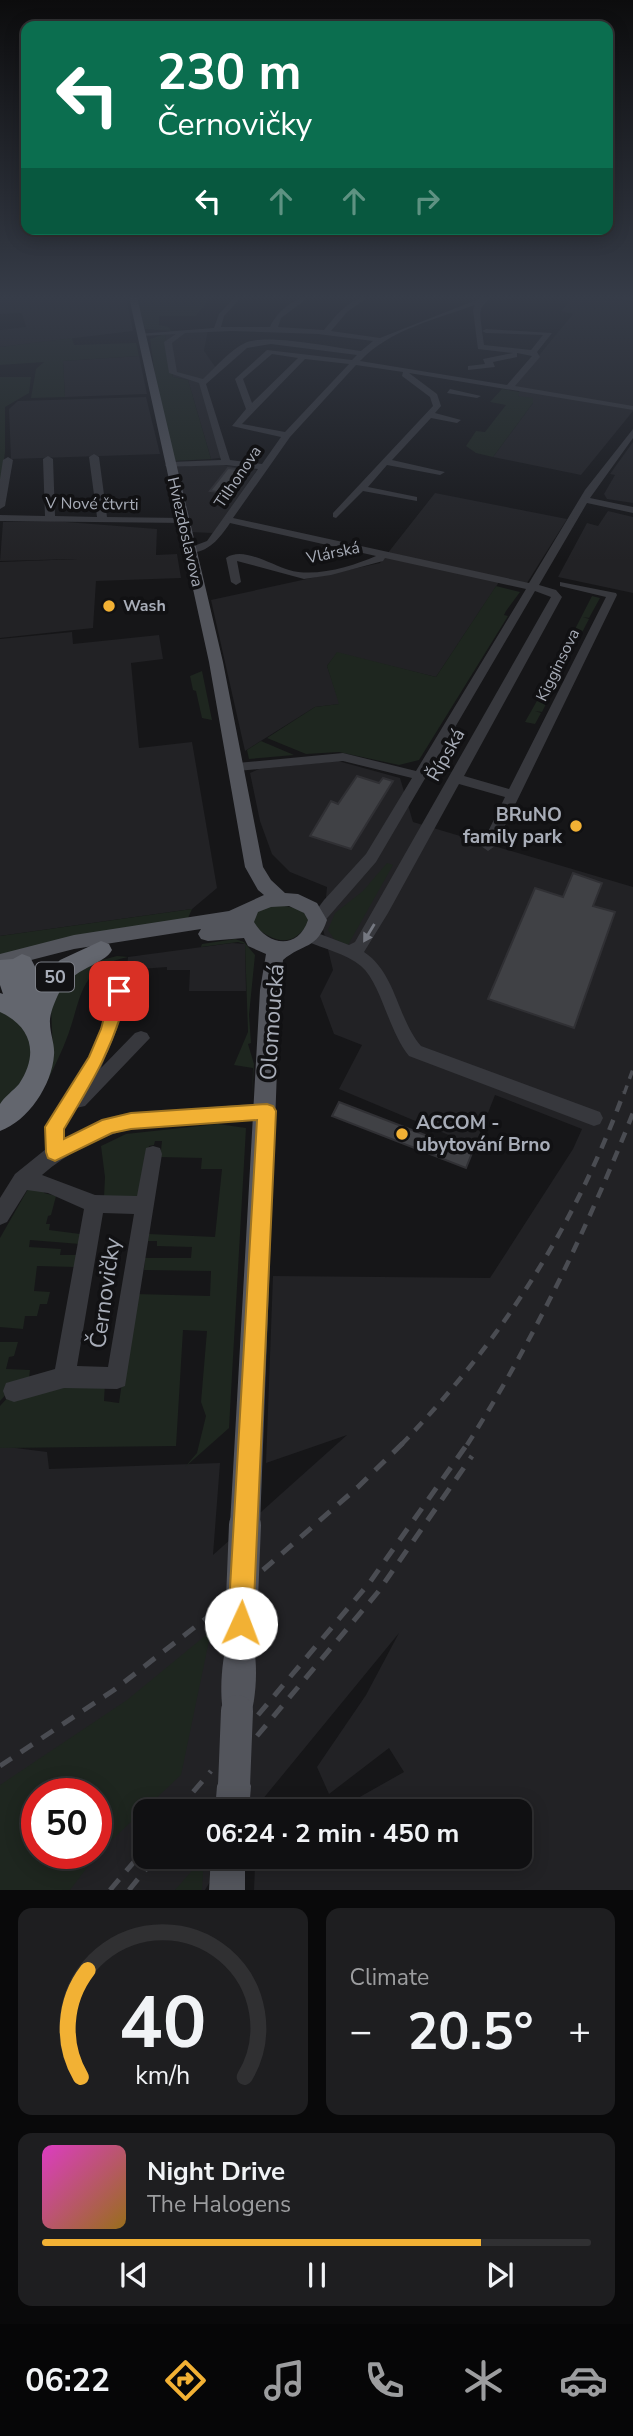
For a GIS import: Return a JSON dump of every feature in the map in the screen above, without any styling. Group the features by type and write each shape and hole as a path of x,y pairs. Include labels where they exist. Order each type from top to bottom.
{"highway":[{"name":"50","path":"20,1014 45,995 56,976 76,960 107,943"},
{"name":"50","path":"13,964 28,970 36,1001 20,1014"},
{"name":"50","path":"0,1121 18,1104 37,1074 42,1050 20,1014"}],"main road":[{"name":"Hviezdoslavova","path":"153,385 237,767 254,867 264,885 281,899"},
{"path":"254,867 252,924 267,954 270,990"},
{"path":"13,964 107,943 222,932 252,924 281,899 302,904 311,910 314,929 300,945 283,948 252,924"},
{"path":"13,964 74,942 107,943"},
{"name":"Olomoucká","path":"233,1799 267,1111 270,990 274,957 283,948"},
{"path":"227,1890 228,1869"}],"street":[{"path":"202,385 226,463"},
{"path":"241,385 250,409"},
{"path":"275,385 236,426 287,435"},
{"name":"Tilhonova","path":"189,544 206,546 215,537 287,435 333,385"},
{"path":"422,385 442,398 467,403"},
{"path":"336,515 455,385"},
{"path":"493,385 633,408"},
{"path":"442,398 477,396"},
{"path":"429,415 457,420"},
{"name":"Řípská","path":"314,929 328,903 371,858 584,500 633,432"},
{"path":"94,457 102,519"},
{"path":"48,459 50,519"},
{"path":"0,506 8,460"},
{"path":"386,462 440,472"},
{"path":"170,466 226,463 263,467"},
{"path":"362,488 414,499"},
{"path":"584,500 633,510"},
{"name":"V Nové čtvrti","path":"0,518 183,521"},
{"name":"Vlárská","path":"228,520 532,587"},
{"name":"Tilhonova","path":"195,575 215,537"},
{"name":"Vlárská","path":"236,582 231,558 250,558 272,570 306,576 379,559 383,554"},
{"name":"Kigginsova","path":"488,846 612,595 564,584"},
{"name":"Řípská","path":"350,952 361,946 383,909 557,597 553,592 532,587"},
{"path":"237,767 343,757 419,776"},
{"path":"457,779 513,795"},
{"name":"Řípská","path":"302,904 344,889"},
{"path":"314,929 371,966 399,1030 415,1051 594,1118"},
{"path":"55,1152 54,1127 92,1066 109,1029 122,978"},
{"path":"64,1113 141,1038"},
{"path":"92,1066 100,1065 111,1069"},
{"path":"0,1216 22,1180 55,1152 109,1126 131,1121 267,1111"},
{"name":"Černovičky","path":"14,1391 64,1377 117,1378 153,1154"},
{"path":"22,1180 49,1185 95,1204 143,1205"},
{"name":"Černovičky","path":"64,1377 95,1204"}],"shaded area":[{"path":"0,385 30,385 29,393 5,407 5,452 0,493"},
{"path":"33,385 64,385 65,397 31,398"},
{"path":"64,385 145,385 147,394 65,397"},
{"path":"157,385 190,385 211,459 174,461"},
{"path":"190,385 204,385 227,457 211,459"},
{"path":"633,385 633,411 581,475 493,457 533,403 518,396 520,388 513,387"},
{"path":"502,389 520,392 518,396 533,398 533,403 493,457 476,453 466,446 476,431 485,432 506,405 490,402"},
{"path":"146,397 160,454 11,459 9,409 18,401"},
{"path":"633,442 633,503 607,499 604,494 615,475 610,474"},
{"path":"217,464 257,470 213,533 189,532 177,467"},
{"path":"435,493 567,519 527,583 501,579 436,677 337,653 327,666 340,704 315,707 245,751 211,600 380,563"},
{"path":"608,511 633,517 633,593 558,577 587,523 598,526"},
{"path":"53,521 157,529 156,555 177,554 181,578 96,581 93,628 0,638 0,562 78,559 0,561 3,522"},
{"path":"496,586 520,592 506,611 504,615 508,616 419,760 399,765 339,752 306,754 267,738 315,707 339,704 327,666 337,652 436,677"},
{"path":"592,596 600,598 589,618 583,617 589,619 573,650 567,649 573,652 555,684 549,683 555,686 542,712 535,711 541,713 535,724 525,722 546,685 543,683 549,672 553,672"},
{"path":"72,632 73,644 159,635 163,659 131,663 139,748 192,742 217,888 192,909 0,936 0,639"},
{"path":"202,671 212,720 202,718 190,676"},
{"path":"261,741 294,755 249,759 247,750"},
{"path":"338,761 400,778 413,822 633,887 633,1890 254,1890 255,1869 532,1869 532,1799 356,1799 404,1772 389,1748 329,1794 317,1767 366,1695 399,1633 263,1799 133,1799 133,1869 218,1869 205,1890 39,1890 71,1869 112,1869 112,1813 136,1752 67,1778 21,1778 21,1795 0,1803 0,1446 47,1452 49,1469 220,1463 213,1555 347,1435 266,1463 273,1276 490,1278 573,1149 582,1129 495,1095 475,1146 339,1089 362,1045 334,1034 320,996 333,970 323,929 327,887 290,872 272,854 260,821 250,773 259,769"},
{"path":"387,863 393,865 348,945 334,939 328,930 335,913 363,891"},
{"path":"280,905 302,911 309,922 303,931 289,940 275,939 252,924 258,909"},
{"path":"192,909 188,918 0,956 0,936"},
{"path":"235,939 244,942 255,955 249,1015 251,1043 248,1044 254,1064 252,1099 253,1068 234,1065 248,1032 245,944 238,942 201,947 202,944"},
{"path":"232,943 245,944 246,991 189,991 190,970 167,970 167,967 127,970 128,957"},
{"path":"117,956 128,957 100,968 85,985 66,1041 45,1086 53,1051 51,1009 61,986 84,965"},
{"path":"0,1007 8,1011 33,1042 33,1064 0,1112"},
{"path":"218,1124 246,1128 229,1428 185,1467 197,1453 206,1416 201,1402 207,1331 183,1330 176,1446 0,1448 0,1406 11,1394 105,1383 104,1401 119,1403 135,1294 210,1296 211,1271 144,1270 145,1258 191,1258 192,1247 157,1246 157,1241 148,1241 149,1234 215,1237 222,1169 201,1169 202,1158 160,1157 154,1150 161,1150 162,1141 155,1141 154,1145 149,1146 139,1197 104,1197 105,1177 101,1146 126,1134"},
{"path":"43,1187 44,1193 56,1196 46,1224 50,1224 49,1230 80,1234 80,1244 30,1240 29,1247 61,1249 60,1255 77,1255 75,1267 37,1266 34,1291 50,1292 47,1304 40,1304 37,1316 25,1316 23,1329 0,1327 0,1238 28,1189"},
{"path":"0,1342 18,1342 14,1356 9,1357 6,1369 30,1370 28,1385 11,1389 0,1401"},
{"path":"211,1631 181,1775 155,1799 133,1799 133,1820 112,1840 112,1778 21,1778 21,1869 86,1869 70,1890 0,1890 0,1785 127,1700"},
{"path":"193,1869 203,1869 202,1890 175,1890"}],"building":[{"path":"228,468 251,471 234,494 210,491"},
{"path":"357,776 379,783 383,778 393,781 351,849 310,836 331,801 338,804"},
{"path":"573,873 602,883 593,906 615,912 574,1028 488,999 535,888 563,897"},
{"name":"ACCOM - ubytování Brno","path":"339,1102 472,1153 466,1168 332,1116"}],"railway":[{"path":"624,1094 633,1069"},
{"path":"401,1445 471,1365 532,1280 582,1190 624,1092"},
{"path":"467,1445 515,1365 558,1283 633,1113"},
{"path":"258,1715 370,1582 468,1443"},
{"path":"263,1570 358,1487 401,1445"},
{"path":"257,1736 378,1592 472,1456"},
{"path":"0,1766 114,1690 222,1606"},
{"path":"187,1799 211,1771"},
{"path":"204,1799 209,1793"},
{"path":"110,1890 133,1863"},
{"path":"129,1890 146,1869"}],"place":[{"name":"Wash","path":"109,606"},
{"name":"BRuNO family park","path":"576,826"},
{"name":"ACCOM - ubytování Brno","path":"402,1134"}],"route":[{"path":"119,991 109,1029 96,1060 54,1127 55,1152 109,1126 131,1121 267,1111 241,1623"}]}
